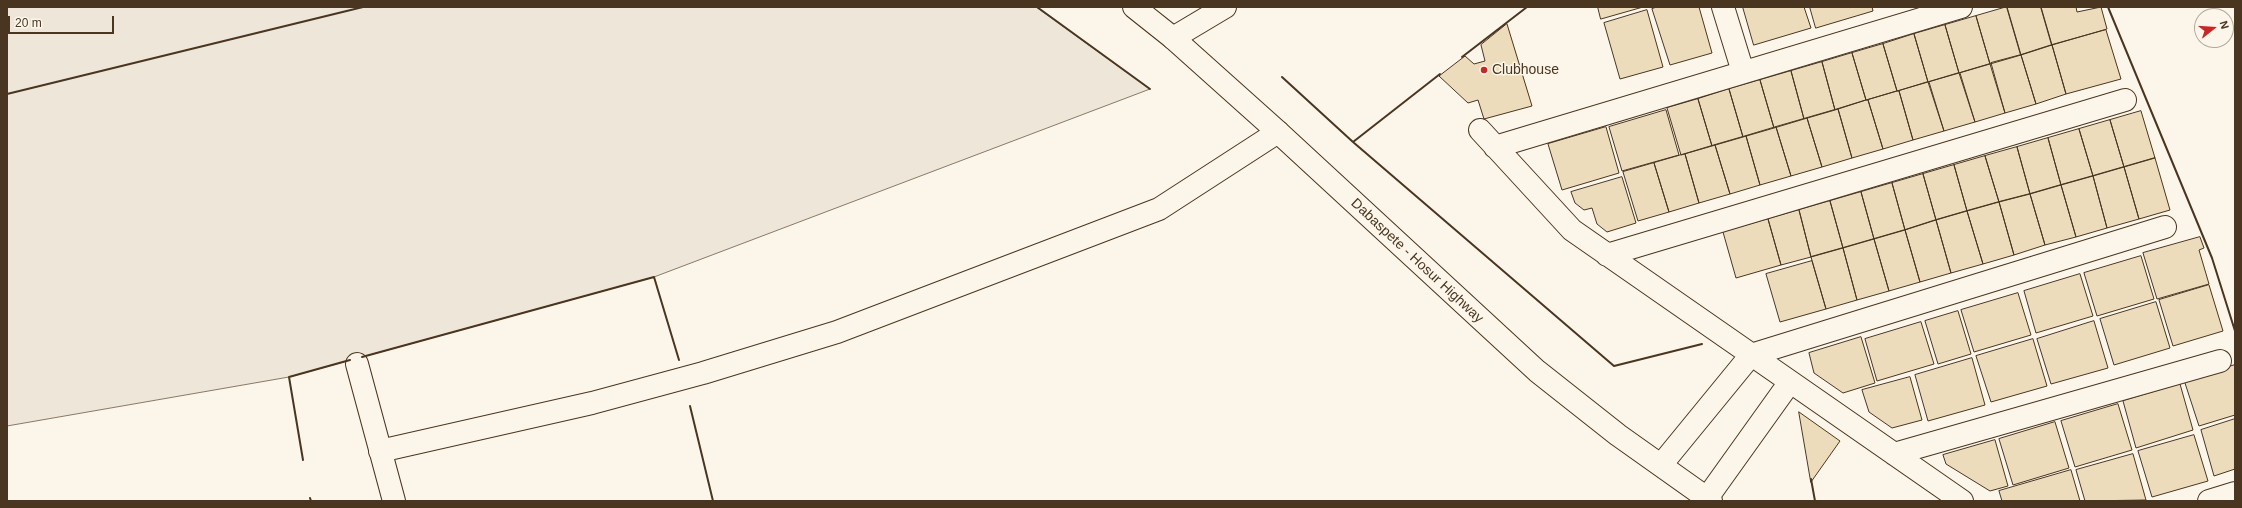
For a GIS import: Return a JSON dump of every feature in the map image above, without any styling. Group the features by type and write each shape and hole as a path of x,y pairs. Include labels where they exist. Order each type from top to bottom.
{"main road":[{"name":"Dabaspete - Hosur Highway","path":"1134,7 1173,38 1278,132 1537,371 1618,435 1709,500"},
{"path":"1173,38 1225,7"},
{"path":"1723,7 1743,72"},
{"path":"1495,147 1961,7"},
{"path":"1608,255 2124,100"},
{"path":"1480,130 1572,230 1962,501"},
{"path":"380,451 592,403 703,373 837,332 1159,209 1278,132"},
{"path":"1661,465 1751,355 2165,227"},
{"path":"1894,454 2220,361"},
{"path":"357,364 394,501"},
{"path":"1709,500 1790,382"},
{"path":"2209,501 2235,493"}],"shaded area":[{"path":"7,7 1036,7 1150,89 654,277 289,377 7,426"}],"building":[{"path":"1598,7 1643,7 1601,19"},
{"path":"1657,7 1699,7 1712,53 1670,65 1652,9"},
{"path":"1743,7 1804,7 1811,28 1754,45"},
{"path":"1810,7 1872,7 1873,11 1816,28"},
{"path":"2007,7 2021,55 1990,64 1976,16"},
{"path":"2007,7 2041,7 2052,45 2021,55"},
{"path":"2041,7 2076,7 2077,12 2101,7 2107,29 2052,45"},
{"path":"1647,10 1663,67 1620,79 1604,23"},
{"path":"1976,16 1990,64 1959,73 1945,25"},
{"name":"Clubhouse","path":"1507,24 1532,106 1484,119 1478,100 1468,103 1439,76 1465,56 1474,64 1485,61 1481,45"},
{"path":"1945,25 1959,73 1928,82 1914,34"},
{"path":"2106,30 2121,79 2066,94 2052,45"},
{"path":"1914,34 1928,82 1897,91 1883,44"},
{"path":"1883,44 1897,91 1866,100 1852,53"},
{"path":"2052,45 2066,94 2036,104 2021,55"},
{"path":"1852,53 1866,100 1835,110 1822,62"},
{"path":"2021,55 2036,104 2005,113 1991,63"},
{"path":"1822,62 1835,110 1804,119 1791,71"},
{"path":"1990,64 2005,113 1975,122 1960,73"},
{"path":"1791,71 1804,119 1774,128 1760,80"},
{"path":"1959,73 1975,122 1944,131 1929,82"},
{"path":"1760,80 1774,128 1743,137 1729,89"},
{"path":"1928,82 1944,131 1913,140 1899,91"},
{"path":"1729,89 1743,137 1712,146 1698,99"},
{"path":"1899,91 1913,140 1883,149 1868,100"},
{"path":"1698,99 1712,146 1681,155 1667,108"},
{"path":"1868,100 1883,149 1852,158 1838,109"},
{"path":"1838,109 1852,158 1822,167 1807,118"},
{"path":"1666,110 1679,155 1622,171 1609,127"},
{"path":"2141,111 2155,158 2124,167 2110,120"},
{"path":"1807,118 1822,167 1791,176 1776,127"},
{"path":"2110,120 2124,167 2093,176 2079,129"},
{"path":"1606,127 1619,173 1562,190 1548,144"},
{"path":"1776,127 1791,176 1760,185 1746,136"},
{"path":"2079,129 2093,176 2061,185 2048,138"},
{"path":"1746,136 1760,185 1730,194 1715,145"},
{"path":"2048,138 2061,185 2030,194 2017,147"},
{"path":"1715,145 1730,194 1699,203 1685,154"},
{"path":"2017,147 2030,194 1999,202 1985,156"},
{"path":"1685,154 1699,203 1669,212 1654,163"},
{"path":"1985,156 1999,202 1967,211 1954,165"},
{"path":"2155,158 2170,210 2139,219 2124,167"},
{"path":"1654,163 1669,212 1638,221 1623,172"},
{"path":"1954,165 1967,211 1936,220 1923,174"},
{"path":"2124,167 2139,219 2107,228 2093,176"},
{"path":"1923,174 1936,220 1905,230 1892,183"},
{"path":"2093,176 2107,228 2076,237 2061,185"},
{"path":"1622,177 1636,223 1607,232 1597,224 1592,208 1584,210 1575,203 1571,192"},
{"path":"1892,183 1905,230 1874,239 1861,192"},
{"path":"2061,185 2076,237 2045,245 2030,194"},
{"path":"1861,192 1874,239 1843,248 1830,201"},
{"path":"2030,194 2045,245 2014,255 1999,202"},
{"path":"1830,201 1843,248 1811,257 1799,210"},
{"path":"1999,202 2014,255 1983,264 1967,211"},
{"path":"1799,210 1811,257 1781,265 1768,219"},
{"path":"1967,211 1983,264 1951,273 1936,220"},
{"path":"1768,219 1781,265 1736,278 1723,232"},
{"path":"1936,220 1951,273 1920,282 1905,230"},
{"path":"1905,230 1920,282 1889,291 1874,239"},
{"path":"2200,237 2204,248 2199,250 2209,284 2157,299 2143,253"},
{"path":"1874,239 1889,291 1857,300 1843,248"},
{"path":"1843,248 1857,300 1826,309 1811,257"},
{"path":"2141,256 2154,299 2097,316 2084,273"},
{"path":"1812,261 1826,309 1780,322 1766,274"},
{"path":"2080,274 2093,316 2036,333 2024,291"},
{"path":"2209,285 2223,331 2173,346 2159,300"},
{"path":"2018,293 2031,335 1974,352 1961,310"},
{"path":"2156,302 2170,348 2114,365 2100,319"},
{"path":"1958,311 1971,354 1938,364 1925,321"},
{"path":"2094,321 2108,368 2051,384 2037,339"},
{"path":"1921,322 1934,364 1877,381 1865,339"},
{"path":"1861,337 1875,383 1843,393 1814,373 1809,353"},
{"path":"2033,339 2047,386 1991,402 1976,356"},
{"path":"1972,358 1985,405 1928,421 1915,375"},
{"path":"2235,365 2235,415 2199,426 2184,380"},
{"path":"1910,377 1922,420 1892,428 1869,412 1862,390"},
{"path":"2180,384 2193,430 2136,448 2123,401"},
{"path":"2118,404 2132,450 2075,467 2061,421"},
{"path":"1799,412 1840,441 1811,482"},
{"path":"2235,419 2235,469 2214,476 2201,430"},
{"path":"2055,422 2069,468 2013,485 1999,439"},
{"path":"2194,435 2208,481 2152,497 2138,451"},
{"path":"1995,440 2008,486 1990,491 1946,464 1943,455"},
{"path":"2133,454 2146,500 2085,501 2076,470"},
{"path":"2071,470 2080,501 2002,501 1999,491"}],"wall":[{"path":"7,94 363,7"},
{"path":"1037,7 1150,89"},
{"path":"1462,57 1527,7"},
{"path":"2108,7 2212,258 2235,331"},
{"path":"1440,74 1353,142 1614,366 1702,344"},
{"path":"1282,77 1353,142"},
{"path":"362,357 654,277 679,360"},
{"path":"303,460 289,377 350,360"},
{"path":"690,406 713,501"},
{"path":"1811,479 1815,501"}],"place":[{"name":"Clubhouse","path":"1484,70"}]}
